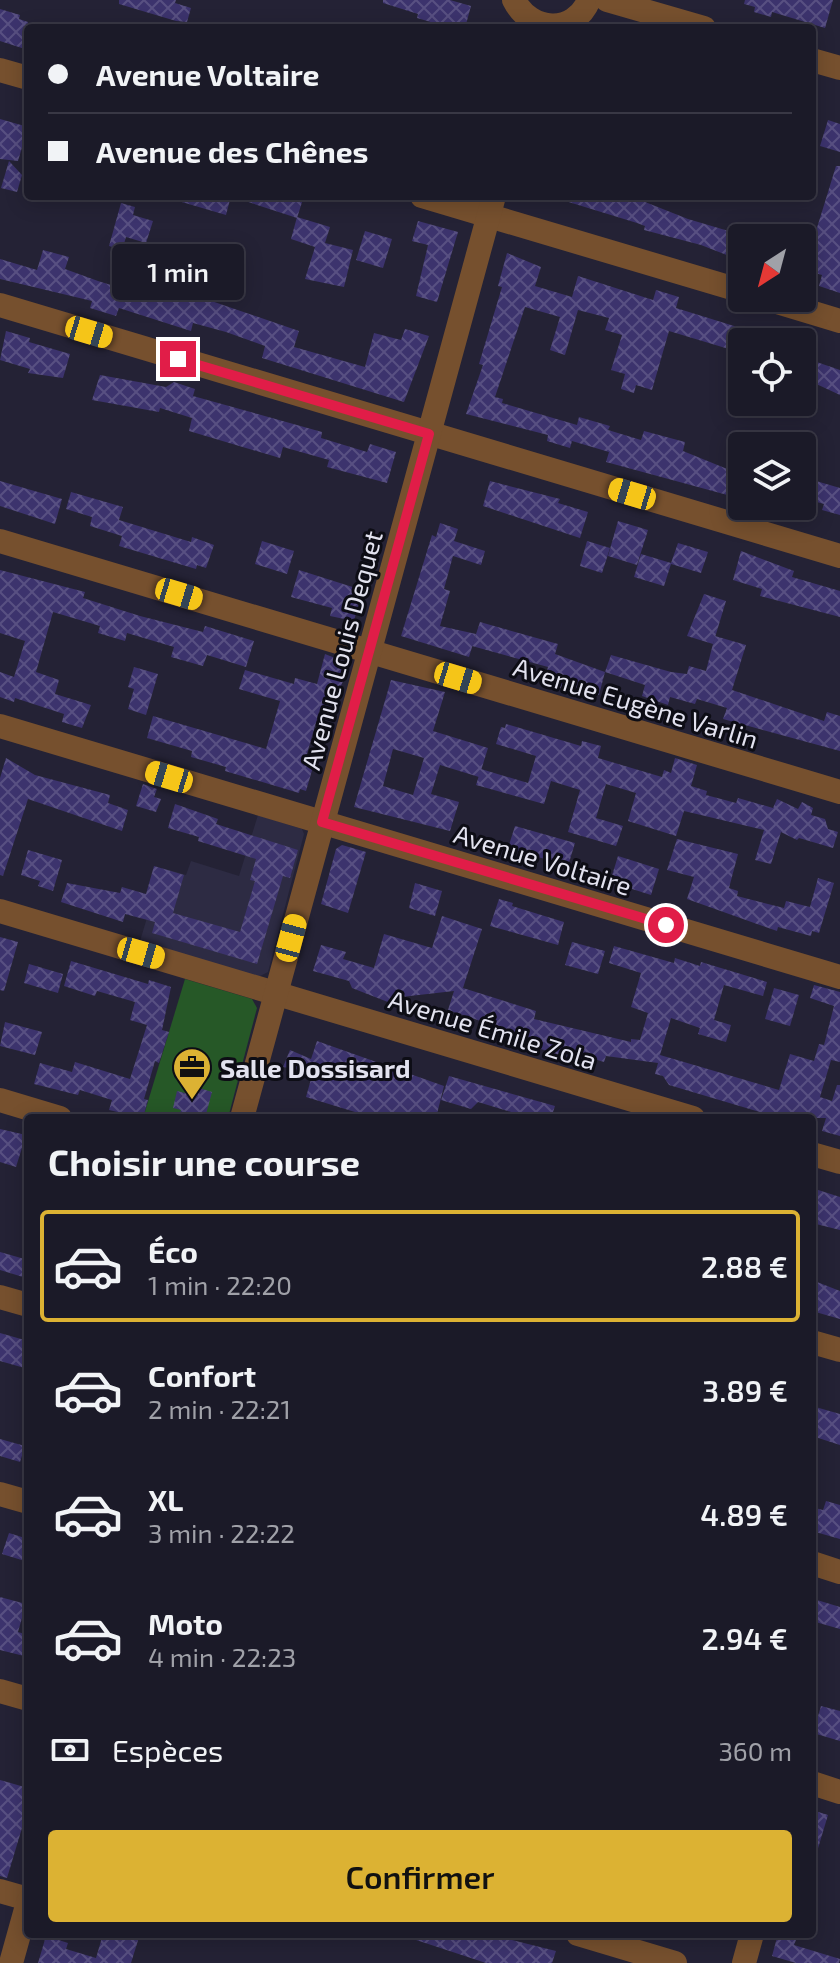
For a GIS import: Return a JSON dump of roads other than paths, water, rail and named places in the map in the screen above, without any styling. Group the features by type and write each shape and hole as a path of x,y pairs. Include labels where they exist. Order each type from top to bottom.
{"street":[{"path":"514,0 528,19 537,24"},
{"path":"564,24 572,21 589,0"},
{"path":"607,0 690,24"},
{"path":"816,61 840,68"},
{"path":"0,70 24,77"},
{"path":"450,200 492,206 728,286"},
{"name":"Avenue Louis Dequet","path":"243,1114 492,206"},
{"path":"0,305 840,556"},
{"path":"810,312 840,321"},
{"name":"Avenue Eugène Varlin","path":"0,541 840,792"},
{"name":"Avenue Voltaire","path":"0,726 840,977"},
{"name":"Avenue Émile Zola","path":"0,911 680,1114"},
{"path":"0,1100 47,1114"},
{"path":"816,1155 840,1162"},
{"path":"0,1297 24,1304"},
{"path":"816,1343 840,1350"},
{"path":"0,1494 24,1501"},
{"path":"816,1564 840,1572"},
{"path":"0,1691 24,1698"},
{"path":"816,1784 840,1792"},
{"path":"0,1891 24,1900"},
{"path":"11,1963 24,1916"},
{"path":"591,1938 675,1963"},
{"path":"744,1963 751,1938"}],"place":[{"name":"Salle Dossisard","path":"192,1101"}]}
